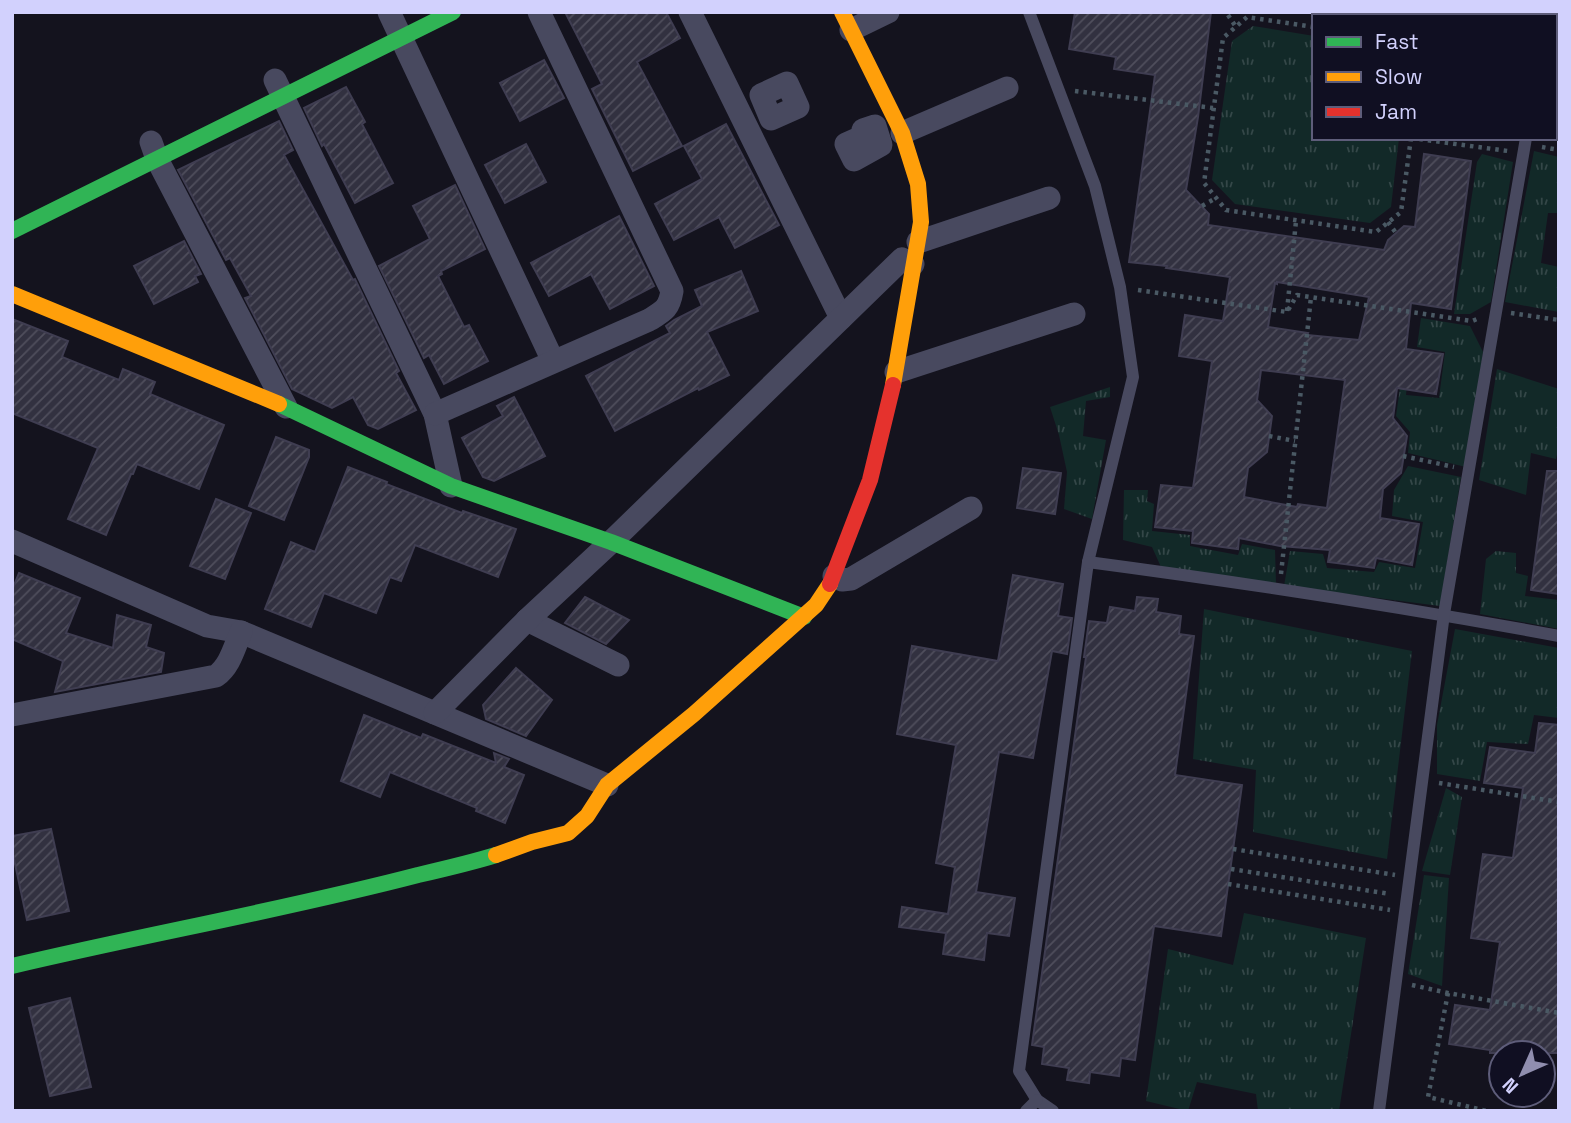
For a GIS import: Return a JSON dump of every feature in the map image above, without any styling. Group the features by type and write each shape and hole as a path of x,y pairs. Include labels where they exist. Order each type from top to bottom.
{"street":[{"path":"12,231 152,146 394,22 453,12"},
{"path":"435,414 649,320 665,311 670,302 672,291 539,12"},
{"path":"690,12 841,318"},
{"path":"12,966 358,891 494,856 568,833 587,816 607,785 694,715 816,605 834,576 870,480 896,372 921,222 918,184 902,133 847,21 888,12"},
{"path":"394,22 553,361"},
{"path":"277,84 435,414 451,486"},
{"path":"902,133 1007,89"},
{"path":"152,146 286,407"},
{"path":"435,713 527,620 902,259 1049,198"},
{"path":"12,294 286,407 451,486 611,542 804,617"},
{"path":"896,372 1074,314"},
{"path":"834,576 842,580 851,579 971,509"},
{"path":"13,542 207,626 241,632 607,785"},
{"path":"527,620 618,665"},
{"path":"12,715 216,676 227,665 241,632"}],"lane":[{"path":"1029,12 1095,186 1119,287 1133,377 1088,562 1018,1071 1037,1100 1053,1111"},
{"path":"1379,1111 1444,614 1525,140"},
{"path":"1088,562 1444,614 1559,636"},
{"path":"1026,1111 1037,1100"}],"path":[{"path":"1227,15 1236,27"},
{"path":"1312,27 1247,17 1223,38 1204,183 1226,210 1376,232 1401,212 1411,140"},
{"path":"1058,89 1213,108"},
{"path":"1426,140 1523,153"},
{"path":"1202,206 1216,198"},
{"path":"1287,312 1296,220"},
{"path":"1388,222 1396,233"},
{"path":"1119,287 1287,312"},
{"path":"1287,312 1297,295 1472,321"},
{"path":"1279,589 1311,297"},
{"path":"1269,436 1296,441"},
{"path":"1404,456 1469,470"},
{"path":"1439,783 1559,802"},
{"path":"1233,849 1410,877"},
{"path":"1231,869 1408,898"},
{"path":"1228,884 1406,912"},
{"path":"1410,985 1559,1013"},
{"path":"1448,993 1428,1097 1487,1111"}],"green space":[{"path":"1253,26 1312,36 1312,140 1399,140 1391,207 1370,223 1235,204 1212,180 1232,41"},
{"path":"1534,151 1559,157 1559,213 1548,213 1541,263 1559,267 1559,312 1505,302"},
{"path":"1482,154 1513,162 1491,302 1470,314 1454,314 1477,162"},
{"path":"1421,318 1470,326 1483,352 1466,467 1408,453 1410,432 1396,416 1401,381 1407,382 1406,395 1439,398 1445,352 1417,347"},
{"path":"1497,369 1559,389 1559,445 1556,459 1531,453 1526,495 1479,480"},
{"path":"1110,387 1110,397 1086,401 1083,436 1106,440 1092,519 1064,509 1067,472 1050,407"},
{"path":"1408,466 1461,477 1440,606 1284,586 1290,551 1323,554 1327,568 1374,572 1379,562 1415,568 1423,522 1392,516 1394,490"},
{"path":"1124,490 1148,490 1147,501 1154,504 1152,531 1190,535 1190,546 1238,555 1242,544 1275,550 1276,584 1161,567 1152,547 1123,540"},
{"path":"1496,551 1516,553 1516,573 1528,576 1525,596 1559,600 1559,629 1480,614 1486,559"},
{"path":"1204,609 1412,651 1387,859 1253,832 1256,770 1193,759"},
{"path":"1455,629 1559,648 1559,718 1534,715 1528,744 1487,742 1480,781 1437,774 1437,725"},
{"path":"1446,788 1462,797 1450,875 1422,871"},
{"path":"1424,875 1449,878 1442,986 1408,974"},
{"path":"1244,913 1366,938 1339,1111 1258,1111 1256,1094 1197,1082 1188,1111 1146,1101 1168,949 1233,965"}],"building":[{"path":"565,12 666,12 680,38 637,62 682,146 633,171 592,89 602,84"},
{"path":"1075,12 1211,12 1186,190 1209,214 1208,225 1384,250 1388,240 1404,226 1415,227 1424,154 1471,161 1451,309 1411,303 1406,349 1443,354 1436,394 1397,388 1393,418 1407,436 1401,473 1383,489 1380,518 1419,524 1412,565 1376,558 1374,568 1328,562 1330,550 1280,546 1239,538 1238,549 1192,543 1193,531 1155,527 1161,485 1193,488 1212,361 1179,356 1185,315 1223,321 1230,277 1129,262 1155,75 1114,69 1116,57 1069,49","holes":["1277,282 1369,297 1359,340 1307,335 1308,333 1268,327","1261,370 1345,380 1327,508 1298,504 1297,507 1244,497 1248,468 1267,452 1272,416 1257,400"]},
{"path":"544,60 564,98 520,121 500,83"},
{"path":"346,87 393,183 355,203 324,144 322,146 304,108"},
{"path":"279,121 293,150 284,155 353,280 355,279 399,371 396,373 416,410 378,429 368,425 353,397 332,408 292,389 245,298 251,296 230,258 226,260 178,170"},
{"path":"726,124 779,225 735,248 719,217 674,240 655,204 702,179 684,146"},
{"path":"526,144 546,182 505,203 485,165"},
{"path":"455,185 485,249 441,271 442,274 438,276 464,327 469,325 488,361 444,384 429,355 424,358 379,266 430,239 413,206"},
{"path":"619,216 654,286 610,309 591,274 549,296 531,263"},
{"path":"184,241 201,274 195,276 198,282 154,304 134,266"},
{"path":"741,271 758,311 707,332 729,375 615,431 586,376 670,333 666,326 702,306 695,290"},
{"path":"12,319 68,341 62,357 119,380 123,369 155,382 150,394 224,425 199,489 137,464 106,535 68,519 98,448 12,413"},
{"path":"514,397 545,456 494,481 483,477 462,438 503,416 497,406"},
{"path":"276,437 309,450 309,457 284,520 249,506"},
{"path":"348,467 462,513 463,511 516,529 498,577 415,545 401,581 390,577 376,613 324,593 311,627 265,609 291,542 315,552"},
{"path":"1023,468 1061,473 1055,514 1017,508"},
{"path":"1547,471 1559,471 1559,594 1531,590"},
{"path":"216,499 251,513 225,579 190,566"},
{"path":"19,573 80,598 66,633 113,648 117,615 151,625 146,647 164,653 161,672 55,692 63,661 12,639 12,590"},
{"path":"1013,575 1063,584 1058,616 1072,618 1067,654 1052,651 1033,758 999,752 976,892 1015,898 1009,936 987,933 984,960 943,954 946,933 899,927 902,907 948,914 955,867 936,863 956,745 897,734 912,646 998,661"},
{"path":"585,597 629,620 606,644 565,623"},
{"path":"1137,597 1158,599 1156,612 1181,616 1179,634 1194,636 1175,775 1242,785 1221,936 1154,926 1135,1060 1121,1058 1119,1076 1090,1072 1089,1083 1067,1080 1069,1068 1042,1064 1044,1047 1032,1045 1089,621 1107,623 1110,607 1135,611"},
{"path":"516,668 552,700 526,736 486,719 483,705"},
{"path":"364,715 421,738 423,734 496,763 494,753 509,759 504,767 524,775 505,823 476,811 477,808 390,772 380,797 341,781"},
{"path":"1539,723 1559,725 1559,1053 1557,1039 1487,1039 1487,1050 1449,1044 1455,1005 1490,1010 1500,942 1471,938 1483,854 1513,858 1523,788 1484,783 1490,747 1535,753"},
{"path":"51,829 69,911 27,920 12,850 12,836"},
{"path":"70,998 91,1087 50,1096 29,1008"}],"traffic: fast":[{"path":"12,231 453,12"},
{"path":"279,404 451,486 611,542 804,617"},
{"path":"12,966 317,899 496,855"}],"traffic: slow":[{"path":"842,12 902,133 918,184 921,222 893,385"},
{"path":"12,294 279,404"},
{"path":"496,855 568,833 587,816 607,785 694,714 816,605 830,584"}],"traffic: jam":[{"path":"830,584 870,480 893,385"}]}
